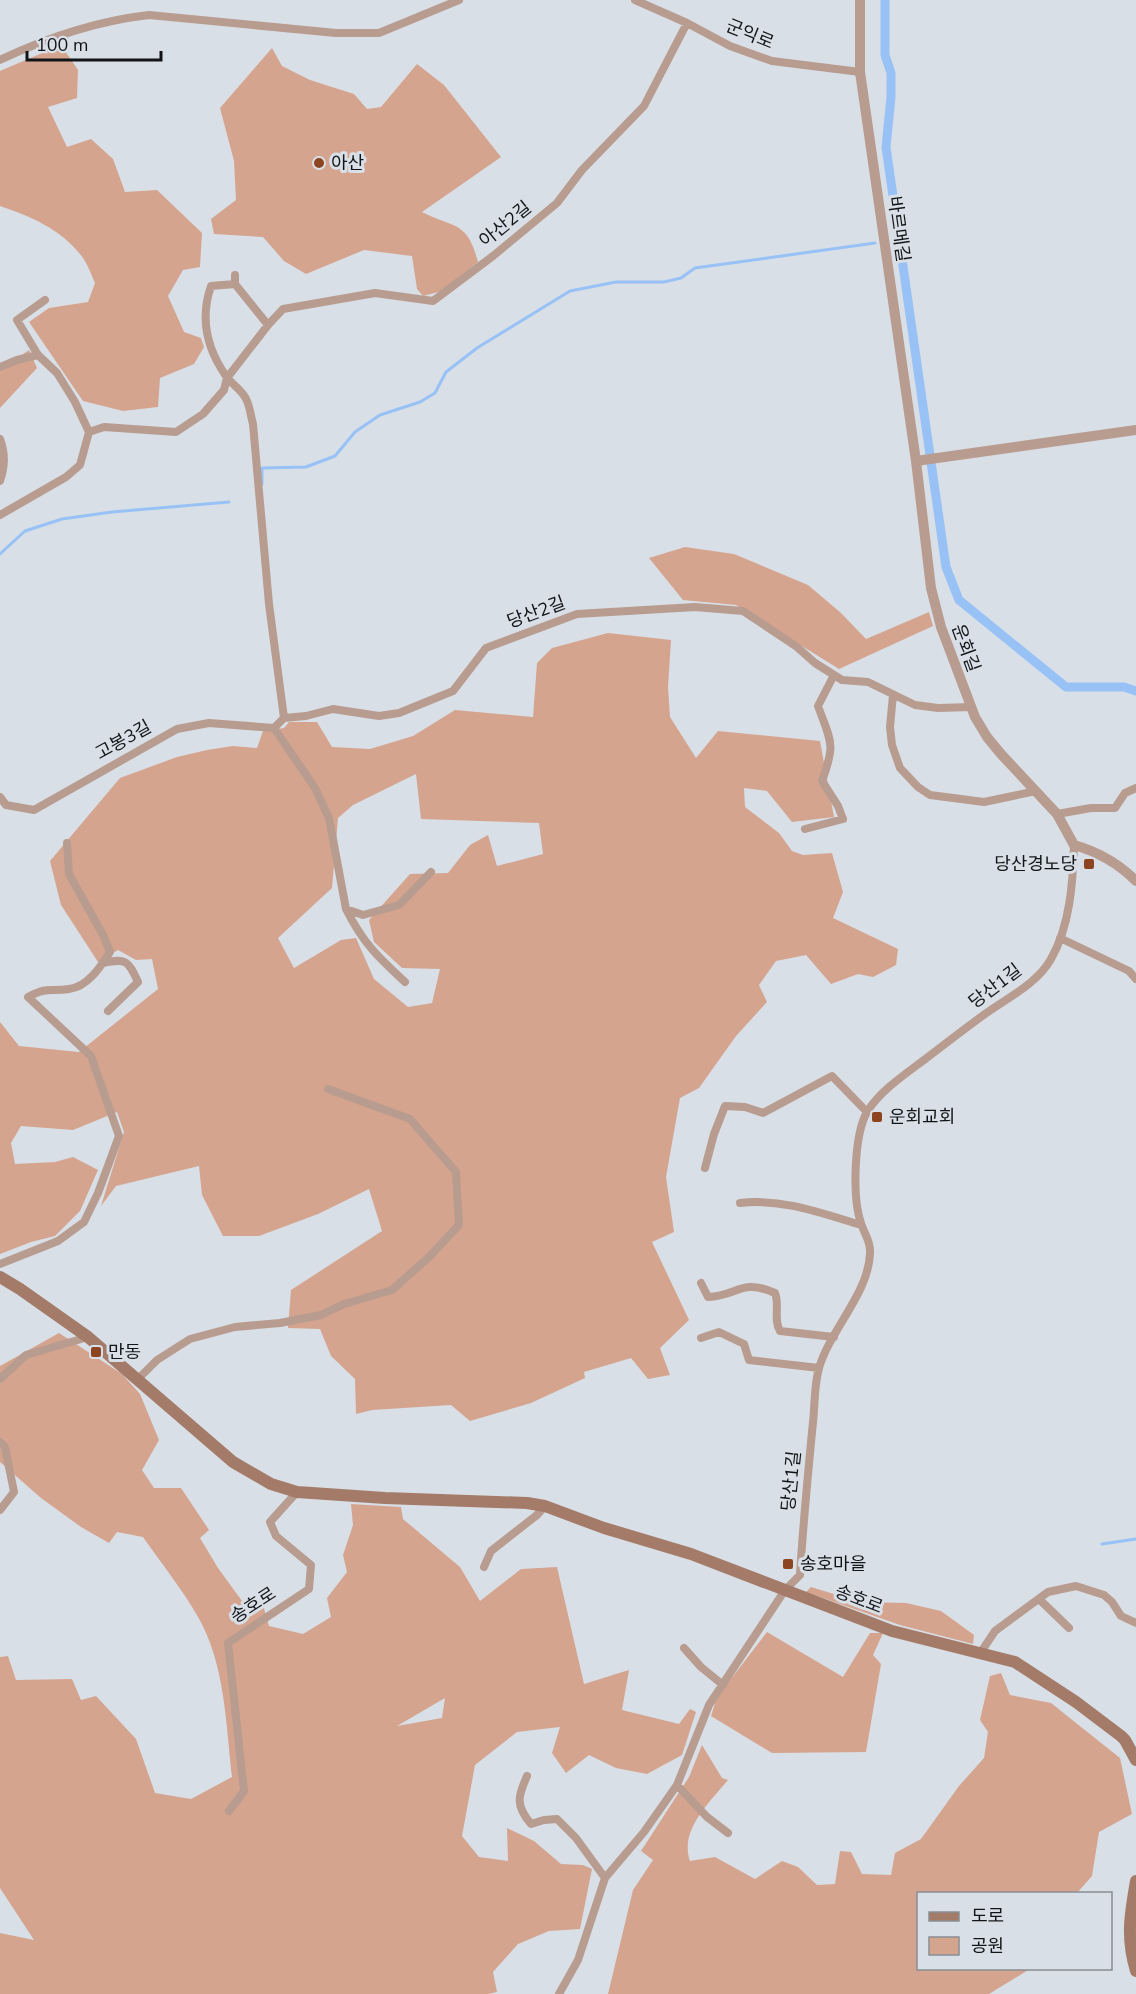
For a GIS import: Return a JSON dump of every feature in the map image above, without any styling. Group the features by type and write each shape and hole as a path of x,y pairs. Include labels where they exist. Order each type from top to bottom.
{"main road":[{"name":"송호로","path":"0,1277 88,1337 233,1462 271,1484 297,1492 527,1503 545,1506 604,1528 691,1554 892,1631 1015,1662 1076,1702 1125,1740 1136,1760"},
{"path":"1136,1881 1129,1921 1136,1971"}],"street":[{"path":"0,60 37,43 138,16 149,15 336,33 379,33 459,0"},
{"name":"군익로","path":"635,0 687,23 730,46 772,61 860,72"},
{"name":"바르메길","path":"860,0 860,72 919,461"},
{"name":"아산2길","path":"89,432 104,427 176,432 203,414 224,390 227,378 283,309 375,293 433,301 493,256 557,203 582,170 644,106 687,23"},
{"path":"268,325 235,279 211,286 206,300 205,324 211,350 227,378 238,387 248,401 253,424 268,594 284,718 274,728 315,788 329,818 346,909 371,950 405,982"},
{"path":"0,515 66,477 80,465 89,432 75,402 57,373 38,355 17,320 45,300"},
{"path":"0,367 38,355"},
{"path":"919,461 1136,430"},
{"path":"0,439 4,450 3,472 0,481"},
{"name":"운회길","path":"919,461 931,588 941,627 971,707 987,737 1057,814 1074,845"},
{"name":"당산2길","path":"284,718 306,716 333,709 379,716 399,713 453,691 486,648 578,614 695,607 743,611 797,646 814,663 842,680 868,682 915,705 938,708 971,707"},
{"path":"805,829 843,819 838,806 822,781 832,756 831,743 818,706 834,675"},
{"path":"893,695 890,727 892,745 900,768 918,787 930,795 984,802 1036,791"},
{"name":"고봉3길","path":"0,797 6,805 34,810 177,729 209,723 274,728"},
{"path":"1057,814 1091,808 1115,808 1125,794 1136,788"},
{"path":"0,1264 58,1241 84,1222 98,1193 119,1136 92,1056 28,997 43,989 71,990 94,975 110,952 69,874 67,843"},
{"path":"1074,845 1096,851 1122,867 1136,881"},
{"name":"당산1길","path":"605,1878 644,1832 677,1785 709,1706 785,1590 800,1575 804,1506 819,1368 863,1281 870,1253 868,1236 861,1225 858,1209 856,1159 859,1135 867,1112 887,1089 911,1069 1029,984 1051,959 1060,938 1069,905 1074,845"},
{"path":"346,909 363,915 399,905 431,872"},
{"path":"1060,938 1129,971 1136,979"},
{"path":"103,963 120,959 128,963 138,982 108,1011"},
{"path":"705,1168 714,1134 725,1106 745,1107 763,1113 832,1076 867,1112"},
{"path":"138,1379 157,1360 190,1339 235,1327 280,1323 321,1315 392,1290 429,1257 459,1225 456,1172 410,1119 328,1089"},
{"path":"740,1203 781,1202 861,1225"},
{"path":"701,1283 708,1297 744,1286 760,1286 775,1293 778,1301 777,1326 780,1331 834,1337"},
{"path":"700,1338 719,1332 744,1344 749,1360 819,1368"},
{"path":"0,1379 26,1355 88,1337"},
{"path":"0,1442 5,1447 14,1491 0,1510"},
{"name":"송호로","path":"229,1811 244,1791 228,1643 309,1589 310,1565 276,1536 270,1522 297,1492"},
{"path":"484,1567 491,1551 545,1506"},
{"path":"981,1652 995,1631 1048,1592 1076,1586 1104,1594 1121,1616 1136,1623"},
{"path":"1040,1599 1069,1628"},
{"path":"684,1648 701,1667 723,1685"},
{"path":"527,1776 519,1792 519,1805 522,1813 531,1824 557,1819 576,1838 605,1878 578,1960 559,1994"},
{"path":"677,1785 707,1817 728,1833"}],"green space":[{"path":"61,45 78,70 77,98 48,107 67,147 91,139 113,159 125,192 157,190 202,233 200,267 183,270 168,296 184,332 201,338 204,347 194,364 160,378 158,407 123,411 83,401 29,322 49,308 88,302 95,283 82,257 63,237 33,219 0,206 0,71"},
{"path":"272,48 282,66 310,80 354,94 367,109 381,107 417,64 444,85 501,157 422,212 464,232 474,248 478,262 442,291 423,296 417,289 412,256 364,250 306,274 284,261 263,237 214,234 211,219 236,200 234,161 220,108"},
{"path":"29,350 37,368 0,408 0,370"},
{"path":"685,547 734,554 808,585 841,613 866,639 929,612 933,626 839,669 736,605 683,600 649,558"},
{"path":"608,633 671,640 668,687 670,717 696,758 718,731 820,741 834,817 792,822 767,791 744,788 745,807 779,833 792,851 803,855 832,853 843,892 833,918 898,949 896,965 873,977 858,974 831,984 806,955 776,961 759,985 767,1002 736,1036 699,1088 680,1098 666,1177 674,1232 652,1242 689,1320 660,1348 670,1375 648,1379 631,1358 584,1372 585,1378 531,1403 470,1421 451,1405 372,1410 356,1414 355,1379 331,1356 320,1329 288,1328 291,1290 382,1231 369,1189 318,1214 259,1236 223,1236 202,1195 199,1166 116,1186 101,1206 124,1132 117,1112 73,1130 21,1126 11,1143 15,1164 55,1162 73,1157 98,1170 80,1211 55,1236 0,1254 0,1022 19,1046 79,1052 158,989 152,959 136,960 118,950 98,962 61,905 50,861 120,778 177,757 207,750 233,746 257,748 263,731 284,728 289,722 317,722 332,747 370,749 413,736 455,710 533,717 537,663 552,648","holes":["416,774 421,819 539,823 543,854 497,866 488,835 470,845 448,873 410,874 369,920 374,942 402,968 440,969 432,1003 408,1007 374,979 356,938 341,940 294,968 278,938 332,888 338,818 353,805"]},
{"path":"59,1333 122,1374 140,1394 159,1440 142,1470 154,1488 181,1488 209,1530 200,1538 218,1568 242,1601 261,1598 269,1626 303,1634 331,1617 327,1598 347,1572 343,1555 353,1525 351,1504 401,1507 403,1519 460,1567 480,1601 521,1569 557,1567 584,1684 629,1670 622,1710 679,1724 690,1709 696,1712 682,1755 647,1774 616,1768 589,1755 566,1773 552,1753 560,1727 517,1732 475,1765 462,1836 479,1857 508,1861 507,1828 534,1841 561,1864 583,1865 592,1869 580,1929 549,1931 518,1944 493,1972 497,1992 488,1994 0,1994 0,1933 34,1940 0,1888 0,1657 8,1656 16,1680 72,1679 81,1700 96,1696 136,1739 155,1793 191,1799 232,1777 219,1674 207,1635 198,1617 143,1537 117,1532 109,1543 81,1527 41,1498 0,1462 0,1366","holes":["445,1698 442,1718 397,1726"]},
{"path":"811,1587 860,1602 906,1603 941,1611 974,1635 973,1644 900,1625 806,1592"},
{"path":"767,1632 843,1677 870,1633 883,1633 873,1655 881,1664 866,1752 772,1753 711,1716 717,1697"},
{"path":"1001,1673 1010,1695 1051,1703 1120,1758 1132,1814 1099,1832 1092,1876 1078,1892 917,1892 917,1970 1028,1970 989,1994 608,1994 633,1890 653,1860 641,1851 689,1777 702,1745 722,1778 728,1780 705,1807 692,1828 688,1850 690,1861 715,1857 755,1879 782,1861 798,1867 817,1885 835,1884 840,1851 851,1852 862,1874 891,1875 895,1853 921,1839 959,1786 984,1758 988,1732 980,1720 990,1676"}],"waterway":[{"path":"885,0 885,55 891,73 886,147 946,567 959,600 1066,687 1124,687 1136,691"},
{"path":"262,484 262,468 306,467 335,456 355,432 380,415 420,402 435,393 446,372 477,348 570,291 616,282 664,282 681,278 695,268 875,243"},
{"path":"0,554 25,531 62,519 112,512 229,502"},
{"path":"1102,1544 1136,1539"}],"place":[{"name":"아산","path":"319,163"},
{"name":"당산경노당","path":"1089,864"},
{"name":"운회교회","path":"877,1117"},
{"name":"만동","path":"96,1352"},
{"name":"송호마을","path":"788,1564"}]}
